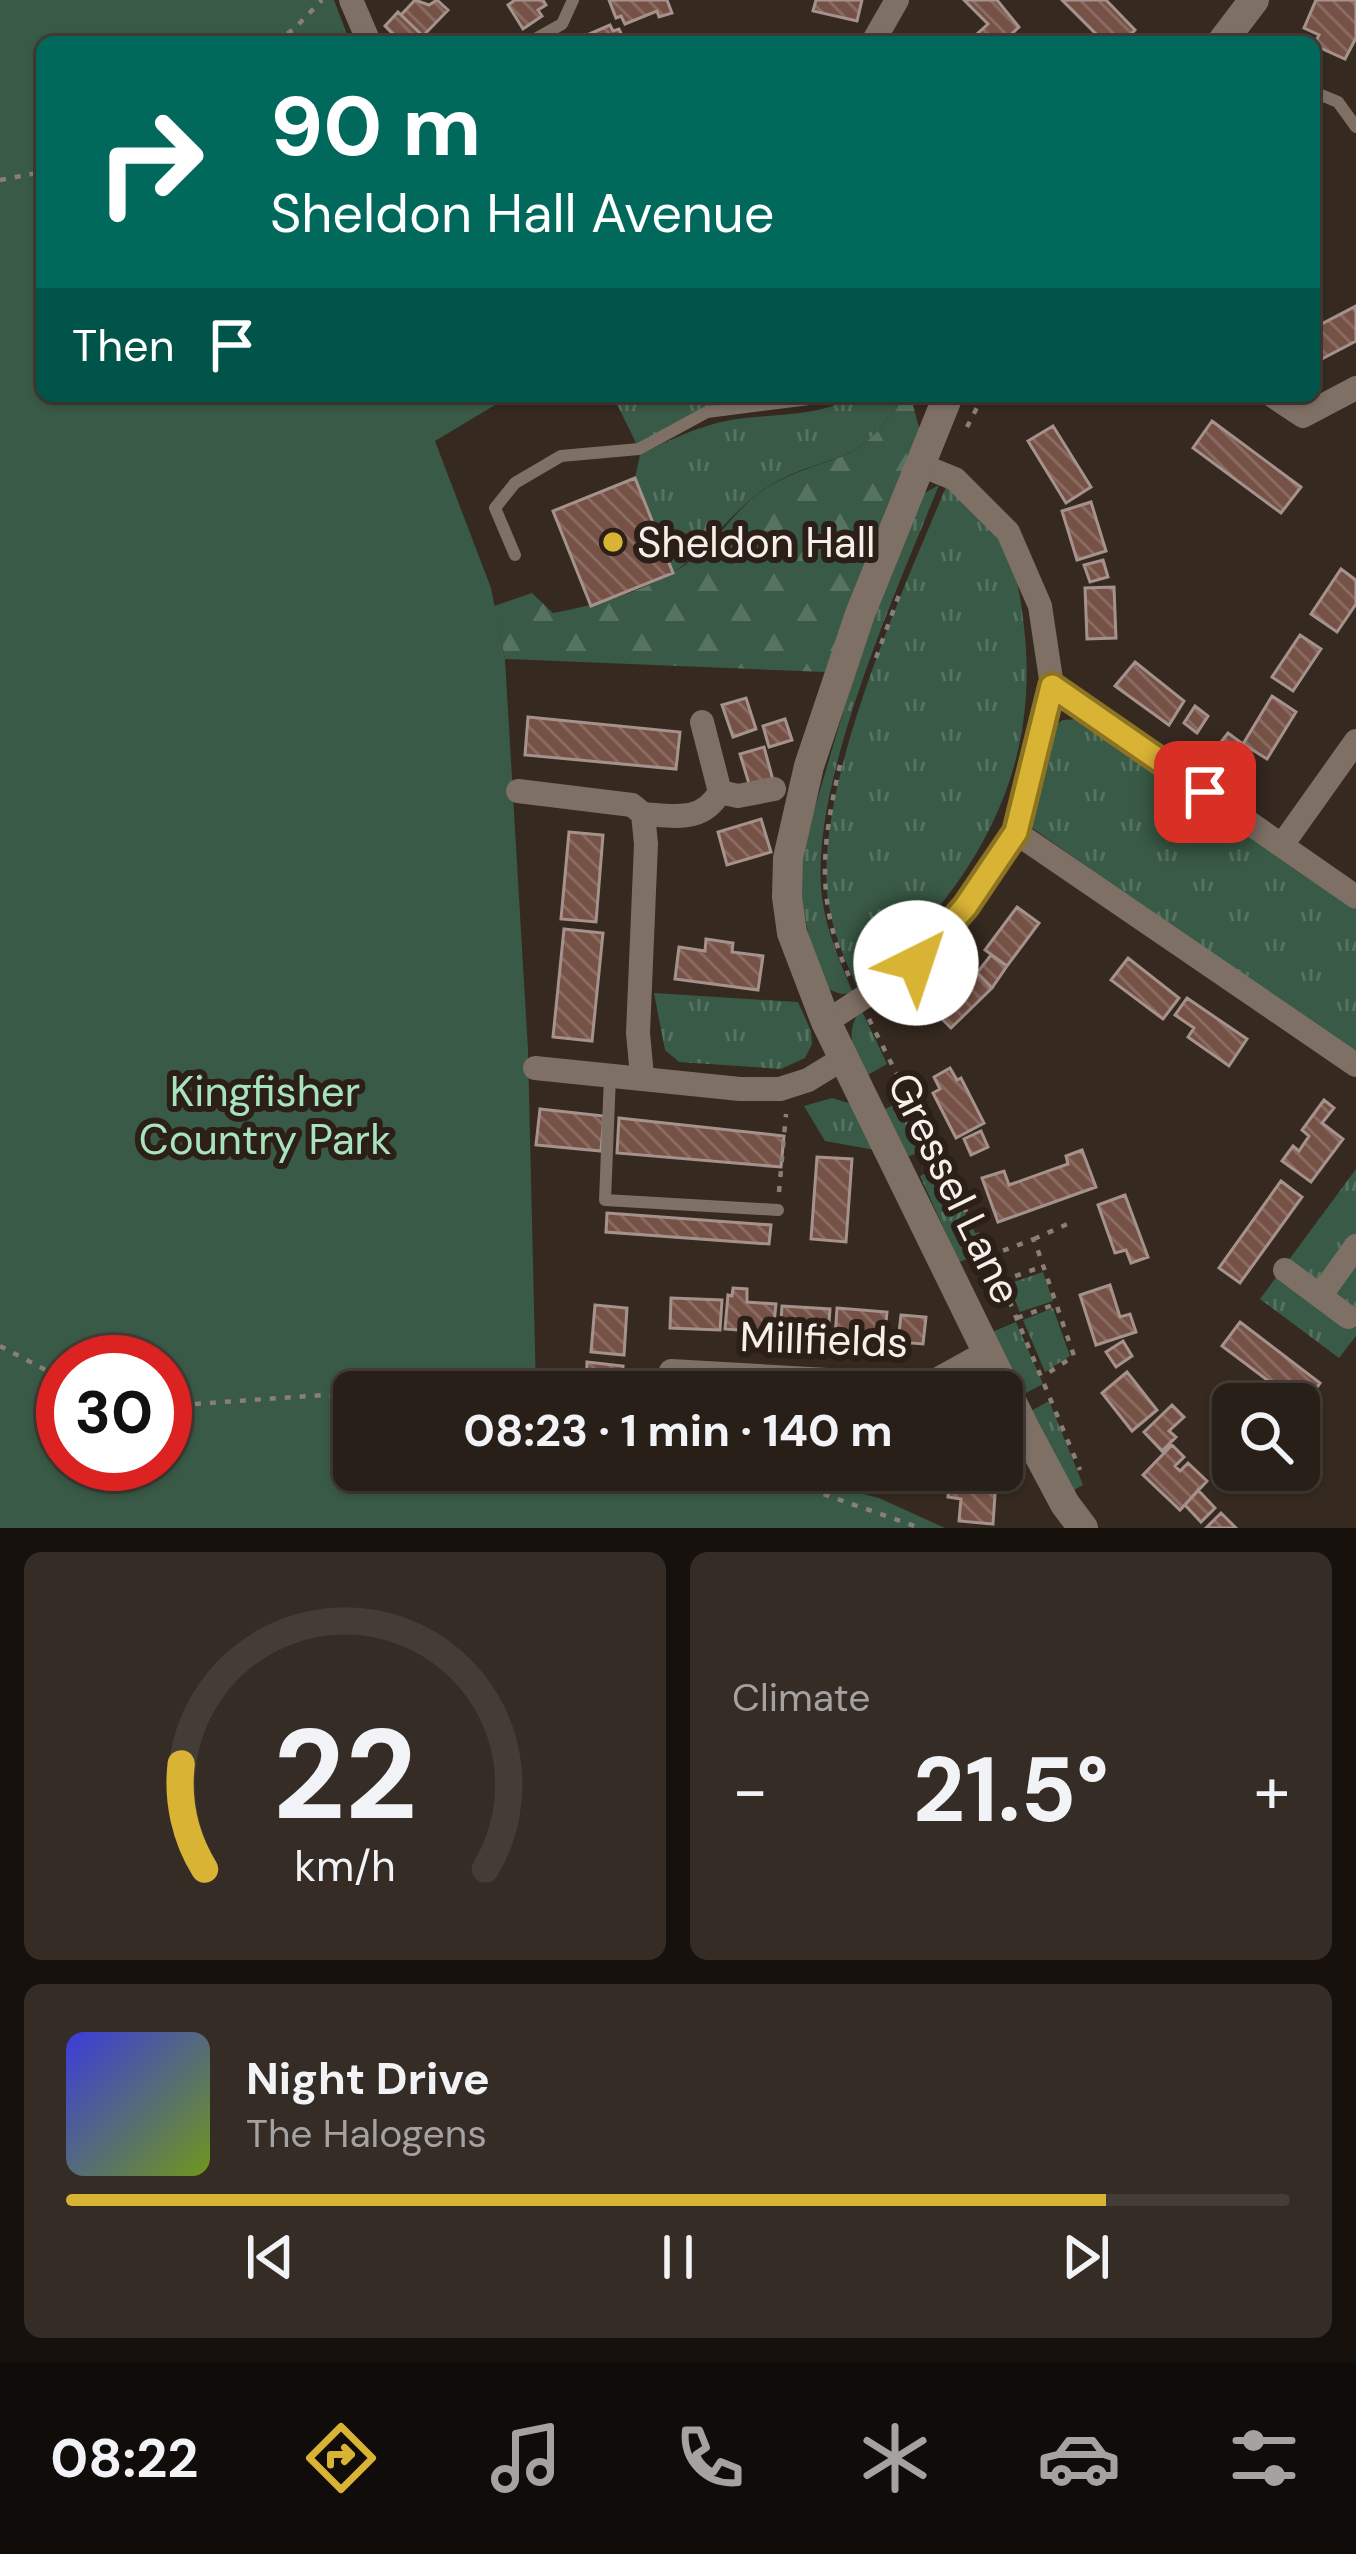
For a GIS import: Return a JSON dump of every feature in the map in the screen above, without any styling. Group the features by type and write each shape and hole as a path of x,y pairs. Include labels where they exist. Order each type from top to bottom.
{"street":[{"path":"351,0 366,36"},
{"path":"876,36 897,0"},
{"path":"1230,36 1254,0"},
{"path":"1282,402 1303,416 1356,388"},
{"name":"Gressel Lane","path":"937,402 809,766 788,858 792,933 826,1022 987,1352 1065,1504 1083,1528"},
{"path":"826,1022 916,963 966,906 1016,832 1052,686 1040,606 1008,532 955,479 918,464"},
{"path":"1052,686 1356,897"},
{"path":"518,791 632,805 643,814 698,815 720,792 702,722"},
{"path":"1282,845 1356,741"},
{"path":"720,792 738,796 774,789"},
{"path":"642,1076 638,1033 646,844 643,814"},
{"path":"1016,832 1356,1065"},
{"path":"535,1067 780,1089 808,1080 844,1058"},
{"path":"1321,1295 1356,1246"},
{"path":"1285,1270 1348,1317"},
{"name":"Millfields","path":"953,1371 987,1352"}],"lane":[{"path":"541,36 562,24 573,0"},
{"path":"1320,94 1338,102 1356,128"},
{"path":"515,556 495,508 515,483 561,455 639,449 706,412 786,402"},
{"path":"610,1075 605,1200 778,1210"}],"path":[{"path":"282,36 322,0"},
{"path":"0,180 36,173"},
{"path":"967,429 980,402"},
{"path":"870,675 902,589"},
{"path":"842,755 827,821 824,894 835,939 860,1000 1001,1281 1082,1475"},
{"path":"778,1210 786,1110"},
{"path":"989,1256 1074,1221"},
{"path":"1034,1239 1074,1356 1042,1377"},
{"path":"1001,1281 1043,1266"},
{"path":"1017,1318 1056,1304"},
{"path":"0,1346 36,1365"},
{"path":"192,1404 333,1396"},
{"path":"815,1491 920,1528"}],"green space":[{"name":"Kingfisher Country Park","path":"0,0 334,0 348,36 36,36 36,402 500,402 435,441 491,588 505,659 528,1050 536,1371 333,1371 333,1491 852,1491 945,1528 0,1528"},
{"path":"616,402 716,402 707,412 639,449"},
{"path":"898,402 869,439 838,458 763,490 673,573 635,478 640,455 719,423 840,403"},
{"path":"898,402 906,402 913,405 920,431 825,672 505,659 494,606 532,593 553,613 649,585 699,554 765,489 855,450 885,422"},
{"path":"939,485 880,632 828,801 821,852 822,897 830,934 853,993 841,994 828,989 811,949 802,901 802,851 860,655 921,495"},
{"path":"946,487 994,531 1014,569 1027,682 1021,734 1009,783 964,873 933,914 858,989 834,929 827,892 835,795 866,687"},
{"path":"1080,719 1356,910 1356,1058 1031,827 1028,818 1052,727 1063,720"},
{"path":"654,993 798,1002 812,1044 805,1058 781,1069 679,1062 665,1050"},
{"path":"861,1009 887,1064 866,1076 852,1035"},
{"path":"832,1098 852,1104 875,1150 825,1141 804,1106"},
{"path":"906,1099 932,1147 907,1157 885,1109"},
{"path":"941,1166 985,1252 959,1262 920,1176"},
{"path":"1356,1169 1356,1336 1339,1358 1260,1299"},
{"path":"1043,1272 1053,1301 1020,1312 1008,1284"},
{"path":"1053,1308 1070,1356 1045,1372 1023,1320"},
{"path":"1016,1322 1043,1384 1024,1394 1023,1371 1012,1371 992,1332"},
{"path":"1049,1401 1083,1485 1072,1491 1031,1411"}],"building":[{"path":"415,0 429,5 437,0 448,10 423,36 401,15"},
{"path":"515,0 543,0 546,5 538,10 542,16 523,29 508,5"},
{"path":"609,0 667,0 672,13 659,17 657,11 625,24 621,16 616,18"},
{"path":"816,0 862,0 857,21 813,11"},
{"path":"964,0 997,0 1019,27 1009,36 975,36 988,24"},
{"path":"1062,0 1106,0 1135,30 1129,36 1098,36"},
{"path":"1316,0 1356,0 1356,38 1345,59 1320,48 1320,36 1304,28"},
{"path":"398,12 423,36 395,36 385,26"},
{"path":"610,25 622,36 585,36"},
{"path":"1356,306 1356,341 1320,360 1320,325"},
{"path":"1212,421 1301,487 1281,513 1193,448"},
{"path":"1053,426 1091,487 1066,503 1028,441"},
{"name":"Sheldon Hall","path":"635,478 673,573 591,606 553,511"},
{"path":"1091,502 1106,551 1077,560 1062,511"},
{"path":"1103,560 1108,577 1090,582 1084,565"},
{"path":"1341,569 1356,580 1356,604 1337,632 1311,614"},
{"path":"1114,587 1116,638 1087,639 1085,588"},
{"path":"1300,635 1321,649 1293,691 1272,677"},
{"path":"1135,662 1184,701 1169,725 1115,686"},
{"path":"1272,696 1296,712 1267,759 1243,744"},
{"path":"746,698 756,729 733,737 722,705"},
{"path":"1195,706 1208,716 1197,733 1184,723"},
{"path":"528,717 680,732 676,769 525,755"},
{"path":"785,719 792,740 769,747 763,726"},
{"path":"1228,733 1243,744 1232,759 1217,747"},
{"path":"764,747 773,780 750,787 740,754"},
{"path":"761,819 771,852 727,865 718,832"},
{"path":"569,832 603,835 596,922 561,919"},
{"path":"1017,907 1039,923 1007,966 985,950"},
{"path":"564,929 603,933 592,1041 553,1037"},
{"path":"706,939 733,943 732,952 763,956 758,990 675,979 679,947 705,951"},
{"path":"991,955 1007,966 992,988 977,973"},
{"path":"1128,958 1179,998 1163,1019 1111,980"},
{"path":"973,968 992,988 951,1028 932,1009"},
{"path":"1187,998 1247,1039 1229,1066 1188,1037 1194,1028 1175,1015"},
{"path":"950,1068 957,1080 961,1078 984,1123 956,1138 933,1093 940,1089 934,1077"},
{"path":"1324,1100 1334,1108 1322,1123 1343,1139 1311,1182 1282,1161 1293,1146 1299,1151 1309,1136 1302,1130"},
{"path":"540,1109 604,1116 601,1151 536,1145"},
{"path":"619,1118 784,1136 781,1167 617,1153"},
{"path":"981,1131 988,1147 971,1155 964,1139"},
{"path":"1082,1150 1096,1187 998,1222 982,1178 1004,1171 1009,1185 1068,1164 1066,1156"},
{"path":"817,1157 852,1159 846,1242 811,1239"},
{"path":"1281,1181 1302,1197 1240,1283 1219,1268"},
{"path":"1125,1195 1148,1257 1131,1263 1126,1250 1115,1253 1098,1205"},
{"path":"607,1213 771,1225 769,1244 606,1232"},
{"path":"1110,1285 1120,1317 1130,1314 1136,1332 1096,1345 1080,1295"},
{"path":"733,1288 747,1289 747,1302 776,1304 773,1333 725,1329"},
{"path":"671,1298 722,1300 720,1330 670,1328"},
{"path":"595,1305 627,1308 624,1355 591,1352"},
{"path":"782,1306 830,1309 828,1337 780,1334"},
{"path":"837,1308 887,1312 884,1342 835,1338"},
{"path":"901,1315 926,1317 923,1344 898,1342"},
{"path":"1240,1322 1320,1383 1271,1383 1222,1346"},
{"path":"1123,1341 1132,1356 1116,1367 1106,1352"},
{"path":"587,1362 623,1366 623,1371 587,1371"},
{"path":"1127,1372 1157,1410 1132,1431 1102,1393"},
{"path":"1172,1405 1184,1417 1169,1431 1176,1437 1162,1451 1144,1432"},
{"path":"1172,1445 1184,1457 1175,1466 1180,1471 1188,1463 1207,1481 1180,1510 1143,1475"},
{"path":"1198,1490 1215,1508 1201,1522 1185,1505"},
{"path":"949,1491 995,1491 993,1524 959,1521 961,1499 948,1497"},
{"path":"1221,1513 1236,1528 1206,1528"}],"place":[{"name":"Sheldon Hall","path":"613,542"}],"route":[{"path":"916,963 966,906 1016,832 1052,686 1205,792"}]}
